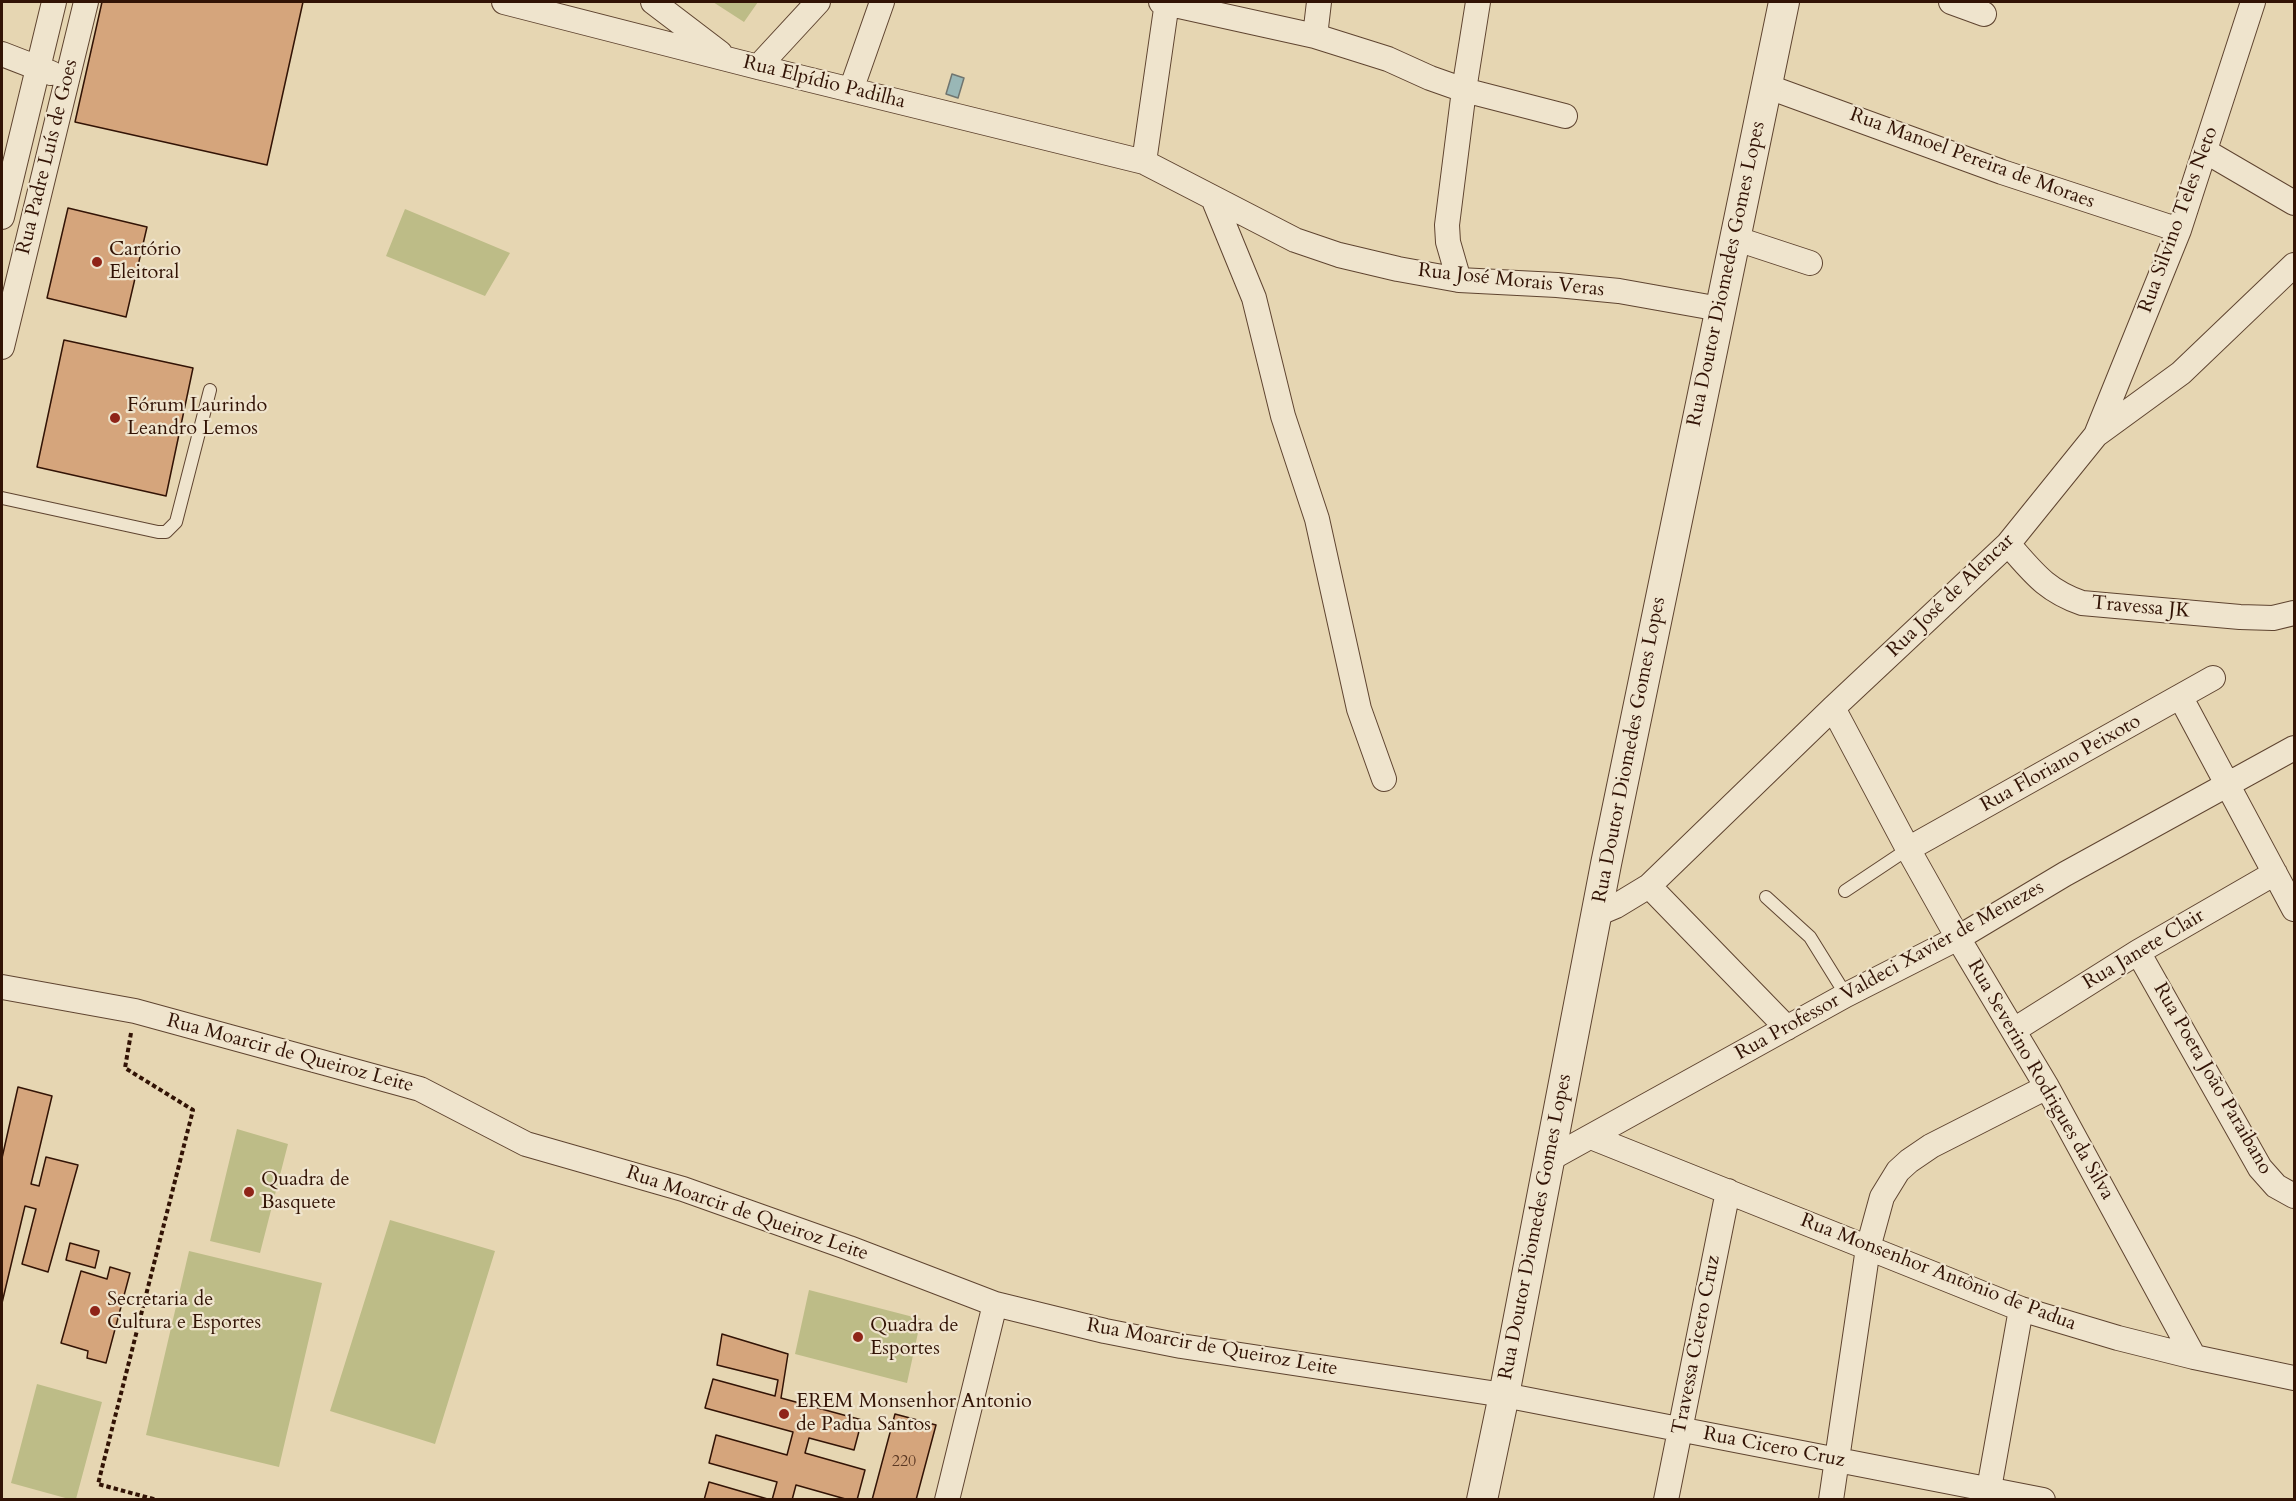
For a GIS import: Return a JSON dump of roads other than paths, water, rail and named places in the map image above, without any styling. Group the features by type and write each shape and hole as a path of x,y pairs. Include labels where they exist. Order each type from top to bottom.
{"street":[{"name":"Rua Padre Luís de Goes","path":"2,217 54,2"},
{"name":"Rua Padre Luís de Goes","path":"2,347 86,2"},
{"name":"Rua Elpídio Padilha","path":"504,2 758,68 1144,162"},
{"path":"652,2 729,60"},
{"path":"758,68 818,2"},
{"path":"851,90 882,2"},
{"path":"1144,162 1165,2 1315,36 1388,59 1464,90 1565,116"},
{"path":"1315,36 1319,2"},
{"path":"1459,280 1448,242 1447,225 1478,2"},
{"name":"Rua Doutor Diomedes Gomes Lopes","path":"1482,1500 1597,914 1784,2"},
{"path":"1951,2 1984,14"},
{"name":"Rua Silvino Teles Neto","path":"2096,435 2179,230 2253,2"},
{"path":"2,54 37,69 67,78"},
{"name":"Rua Manoel Pereira de Moraes","path":"1766,86 2002,172 2179,230"},
{"path":"2205,151 2295,203"},
{"name":"Rua José Morais Veras","path":"1144,162 1295,240 1339,255 1459,280 1619,291 1720,309"},
{"path":"1213,198 1254,298 1283,416 1317,519 1359,709 1384,779"},
{"path":"1734,238 1810,263"},
{"name":"Rua José de Alencar","path":"1597,914 1616,906 1649,886 1833,708 2008,544 2096,435 2181,372 2295,265"},
{"name":"Travessa JK","path":"2008,544 2042,582 2061,596 2082,603 2240,617 2273,618 2295,613"},
{"name":"Rua Floriano Peixoto","path":"1908,849 2213,678"},
{"path":"2181,698 2295,909"},
{"name":"Rua Severino Rodrigues da Silva","path":"1833,708 1908,849 2047,1087 2194,1357"},
{"name":"Rua Professor Valdeci Xavier de Menezes","path":"1548,1160 1846,995 1958,938 2065,874 2295,748"},
{"name":"Rua Janete Clair","path":"2014,1030 2138,952 2275,873"},
{"path":"1649,886 1787,1028"},
{"name":"Rua Poeta João Paraibano","path":"2138,952 2260,1168 2276,1186 2295,1196"},
{"name":"Rua Moarcir de Queiroz Leite","path":"2,987 135,1011 420,1089 526,1144 683,1189 838,1244 995,1304 1105,1331 1181,1346 1504,1395"},
{"path":"1831,1500 1868,1248 1882,1197 1898,1171 1931,1146 2047,1087"},
{"name":"Rua Monsenhor Antônio de Padua","path":"1591,1137 2021,1309 2118,1338 2295,1378"},
{"name":"Travessa Cicero Cruz","path":"1666,1500 1728,1191"},
{"path":"947,1500 995,1304"},
{"path":"1988,1494 2021,1309"},
{"name":"Rua Cicero Cruz","path":"1504,1395 1836,1460 1988,1494 2043,1500"}],"lane":[{"path":"2,498 166,532 176,522 210,390"},
{"path":"1845,891 1908,849"},
{"path":"1766,897 1810,937 1846,995"}],"water":[{"path":"952,74 964,78 958,98 946,94"}],"place":[{"name":"Cartório Eleitoral","path":"97,262"},
{"name":"Fórum Laurindo Leandro Lemos","path":"115,418"},
{"name":"Quadra de Basquete","path":"249,1192"},
{"name":"Secretaria de Cultura e Esportes","path":"95,1311"},
{"name":"Quadra de Esportes","path":"858,1337"},
{"name":"EREM Monsenhor Antonio de Padua Santos","path":"784,1414"}]}
